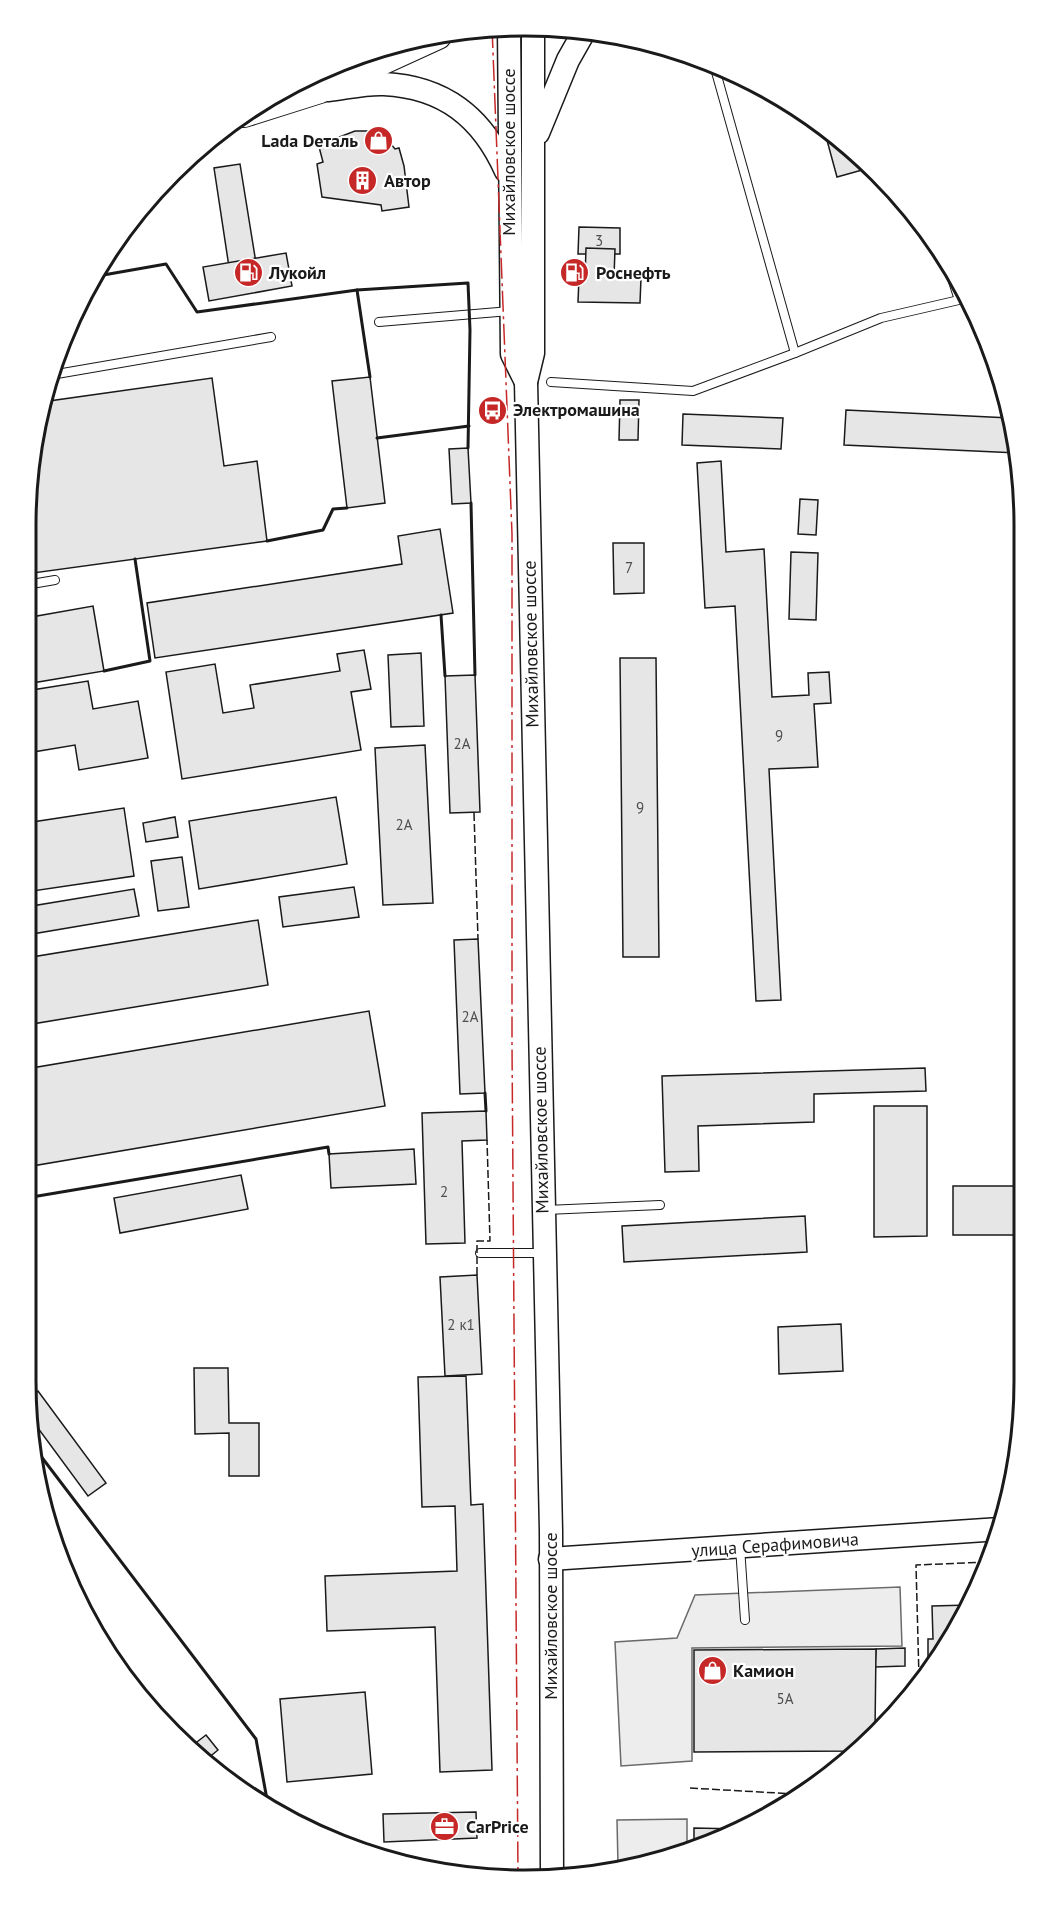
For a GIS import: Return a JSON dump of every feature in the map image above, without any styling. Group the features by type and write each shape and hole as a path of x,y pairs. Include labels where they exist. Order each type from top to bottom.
{"main road":[{"name":"Михайловское шоссе","path":"509,36 512,354 526,382"},
{"name":"Михайловское шоссе","path":"533,36 533,353 526,382 550,1559 552,1869"},
{"path":"534,143 568,60 580,39"},
{"path":"280,103 320,90 404,51"},
{"path":"320,90 382,84 419,89 451,103 482,129 495,147 509,178"},
{"name":"улица Серафимовича","path":"550,1559 991,1530"}],"lane":[{"path":"717,75 795,353"},
{"path":"550,382 693,391 881,318 959,300"},
{"path":"379,322 511,311"},
{"path":"60,373 271,337"},
{"path":"36,583 55,580"},
{"path":"543,1210 660,1205"},
{"path":"480,1253 544,1253"},
{"path":"740,1547 745,1620"}],"shaded area":[{"path":"900,1587 902,1646 692,1648 692,1761 621,1766 615,1642 677,1638 695,1595"},
{"path":"687,1819 687,1842 618,1861 617,1820"}],"building":[{"name":"Автор","path":"355,131 371,131 385,137 395,149 399,148 404,166 409,207 382,211 381,205 322,197 317,164 323,162 318,143"},
{"path":"827,140 861,170 837,177"},
{"path":"240,164 256,263 229,267 214,168"},
{"path":"579,227 620,228 620,254 578,254"},
{"path":"586,248 615,249 614,277 641,278 640,303 578,302 579,278 585,278"},
{"path":"286,253 292,286 209,301 203,267"},
{"path":"370,377 385,503 347,508 332,381"},
{"path":"212,378 224,466 257,461 267,541 36,573 37,493 40,461 52,401"},
{"path":"620,400 639,400 638,440 619,440"},
{"path":"846,410 1002,418 1009,453 844,445"},
{"path":"683,414 783,418 781,449 682,445"},
{"path":"468,448 471,503 452,504 449,449"},
{"path":"721,461 726,552 764,549 772,697 809,695 808,673 829,672 831,703 814,704 818,767 769,769 781,1000 756,1001 735,606 705,608 697,463"},
{"path":"800,499 818,500 816,535 798,534"},
{"path":"440,529 453,613 155,658 147,603 402,564 398,536"},
{"path":"613,543 644,543 644,593 614,594"},
{"path":"791,552 818,553 816,620 789,619"},
{"path":"93,606 104,671 36,682 36,616"},
{"path":"364,650 371,689 351,692 361,750 182,779 166,672 215,664 223,713 254,708 250,685 340,671 337,654"},
{"path":"421,653 424,726 391,727 388,655"},
{"path":"620,658 656,658 659,957 623,957"},
{"path":"475,675 480,812 450,813 445,676"},
{"path":"88,681 93,709 138,701 148,758 79,770 75,745 36,752 36,689"},
{"path":"425,745 433,903 383,905 375,748"},
{"path":"336,797 347,864 199,889 189,821"},
{"path":"124,808 134,876 36,891 36,821"},
{"path":"175,817 178,837 146,842 143,823"},
{"path":"182,857 189,907 158,911 151,861"},
{"path":"354,887 359,917 283,927 279,897"},
{"path":"134,889 139,916 36,933 36,905"},
{"path":"258,920 268,985 36,1023 36,956"},
{"path":"478,939 485,1093 460,1094 454,940"},
{"path":"369,1011 385,1106 36,1165 36,1067"},
{"path":"925,1068 926,1091 814,1094 814,1122 698,1126 699,1171 665,1172 662,1076"},
{"path":"874,1106 927,1106 927,1236 874,1237"},
{"path":"486,1111 487,1140 462,1141 465,1243 426,1244 422,1113"},
{"path":"414,1149 416,1184 331,1188 329,1154"},
{"path":"241,1175 248,1209 120,1233 114,1198"},
{"path":"953,1186 1014,1186 1014,1235 953,1235"},
{"path":"805,1216 807,1252 624,1262 622,1226"},
{"path":"477,1275 482,1374 445,1376 440,1277"},
{"path":"841,1324 843,1371 779,1374 778,1327"},
{"path":"194,1368 228,1368 229,1423 259,1423 259,1476 229,1476 229,1433 195,1434"},
{"path":"466,1376 471,1505 483,1504 492,1770 440,1772 435,1627 327,1631 325,1576 457,1571 455,1506 422,1507 418,1377"},
{"path":"38,1391 106,1483 88,1496 38,1429"},
{"path":"959,1605 928,1658 928,1639 933,1639 932,1606"},
{"path":"905,1648 905,1666 875,1667 876,1649"},
{"path":"876,1649 875,1723 844,1751 694,1752 694,1650"},
{"path":"365,1692 372,1774 287,1782 280,1699"},
{"path":"206,1735 218,1750 211,1756 196,1743"},
{"path":"476,1812 477,1838 384,1842 383,1814"},
{"path":"694,1828 722,1829 712,1833 694,1840"}],"fence":[{"path":"474,813 478,939"},
{"path":"477,1275 477,1241 490,1241 487,1140"},
{"path":"919,1671 916,1565 979,1562"},
{"path":"690,1788 788,1794"}],"wall":[{"path":"105,275 166,264 197,312 357,290 468,283 470,330 468,448"},
{"path":"357,290 370,377"},
{"path":"377,438 469,426"},
{"path":"471,503 475,675"},
{"path":"267,541 323,530 333,509 347,508"},
{"path":"104,671 150,661 135,559"},
{"path":"441,615 445,676"},
{"path":"485,1093 486,1111"},
{"path":"36,1196 328,1147 329,1154"},
{"path":"42,1458 256,1739 266,1796"}],"power":[{"path":"492,37 512,534 512,1044 518,1870"}],"place":[{"name":"Lada Dеталь","path":"379,141"},
{"name":"Автор","path":"363,181"},
{"name":"Лукойл","path":"248,273"},
{"name":"Роснефть","path":"575,273"},
{"name":"Электромашина","path":"492,410"},
{"name":"Камион","path":"712,1671"},
{"name":"CarPrice","path":"445,1827"}]}
